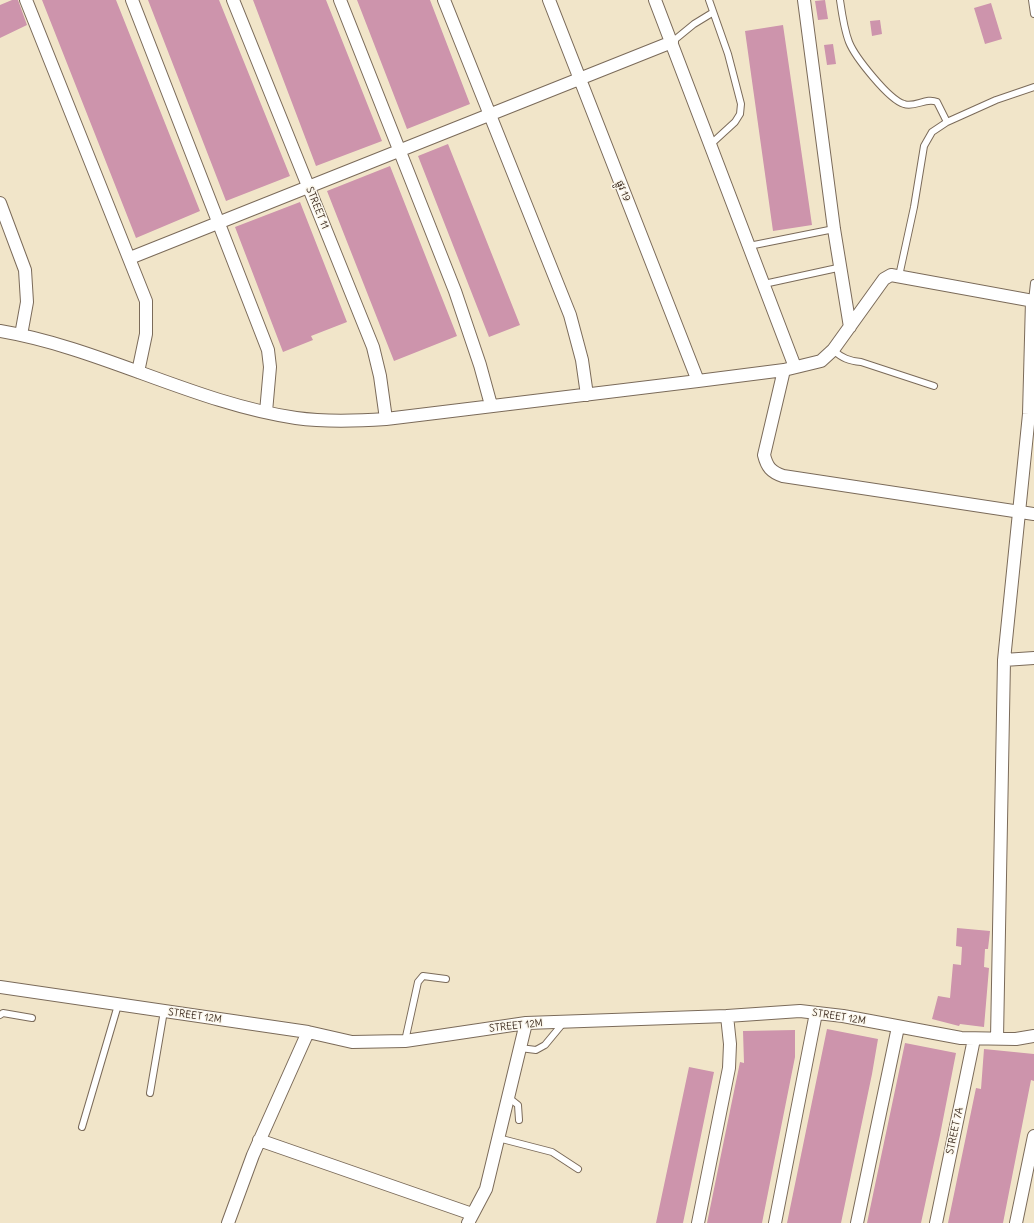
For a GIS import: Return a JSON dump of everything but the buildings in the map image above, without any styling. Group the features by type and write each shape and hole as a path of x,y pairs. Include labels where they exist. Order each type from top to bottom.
{"street":[{"path":"26,0 146,300 146,334 138,372"},
{"path":"132,0 268,350 270,367 266,412"},
{"name":"STREET 11","path":"233,0 373,347 380,376 386,419"},
{"path":"340,0 455,291 480,364 491,405"},
{"path":"444,0 570,315 582,360 587,395"},
{"name":"ផ្លូវ 19","path":"548,0 698,381"},
{"path":"655,0 764,284 789,368 764,455 766,464 775,473 783,476 1034,514"},
{"path":"804,0 834,229 842,268 850,327"},
{"path":"130,258 398,150 490,116 672,42"},
{"path":"0,204 25,270 28,302 21,335"},
{"path":"0,331 63,346 138,372 266,412 296,418 350,421 386,419 491,405 698,381 789,368 822,361 833,350 884,279 891,275 1033,301 1029,414 1004,660 997,1038"},
{"path":"1004,660 1034,658"},
{"name":"STREET 12M","path":"0,987 308,1032 352,1042 405,1041 526,1023 727,1016 800,1011 843,1016 898,1028 961,1038 1016,1039 1034,1036"},
{"path":"775,1223 816,1014"},
{"path":"698,1223 729,1068 730,1044 727,1016"},
{"path":"259,1140 470,1218 486,1189 526,1023"},
{"path":"857,1223 898,1028"},
{"path":"228,1223 259,1140 308,1032"},
{"name":"STREET 7A","path":"936,1223 974,1038"},
{"path":"1016,1223 1034,1136"}],"lane":[{"path":"709,0 712,13 728,54 741,104 740,114 735,122 711,144"},
{"path":"840,0 850,44 860,62 884,89 903,104 910,105 932,100 937,102 947,122"},
{"path":"1032,0 1034,14"},
{"path":"672,42 694,24 712,13"},
{"path":"899,276 914,208 924,146 932,132 947,122 996,100 1034,87"},
{"path":"749,246 834,229"},
{"path":"764,284 842,268"},
{"path":"1033,301 1034,283"},
{"path":"833,350 842,358 850,361 861,362 934,386"},
{"path":"405,1041 418,982 423,976 446,979"},
{"path":"82,1127 118,1005"},
{"path":"150,1093 164,1011"},
{"path":"0,1015 3,1013 32,1018"},
{"path":"520,1048 536,1050 545,1045 564,1022"},
{"path":"508,1097 518,1105 518,1120"},
{"path":"498,1138 542,1148 560,1156 578,1170"}]}
